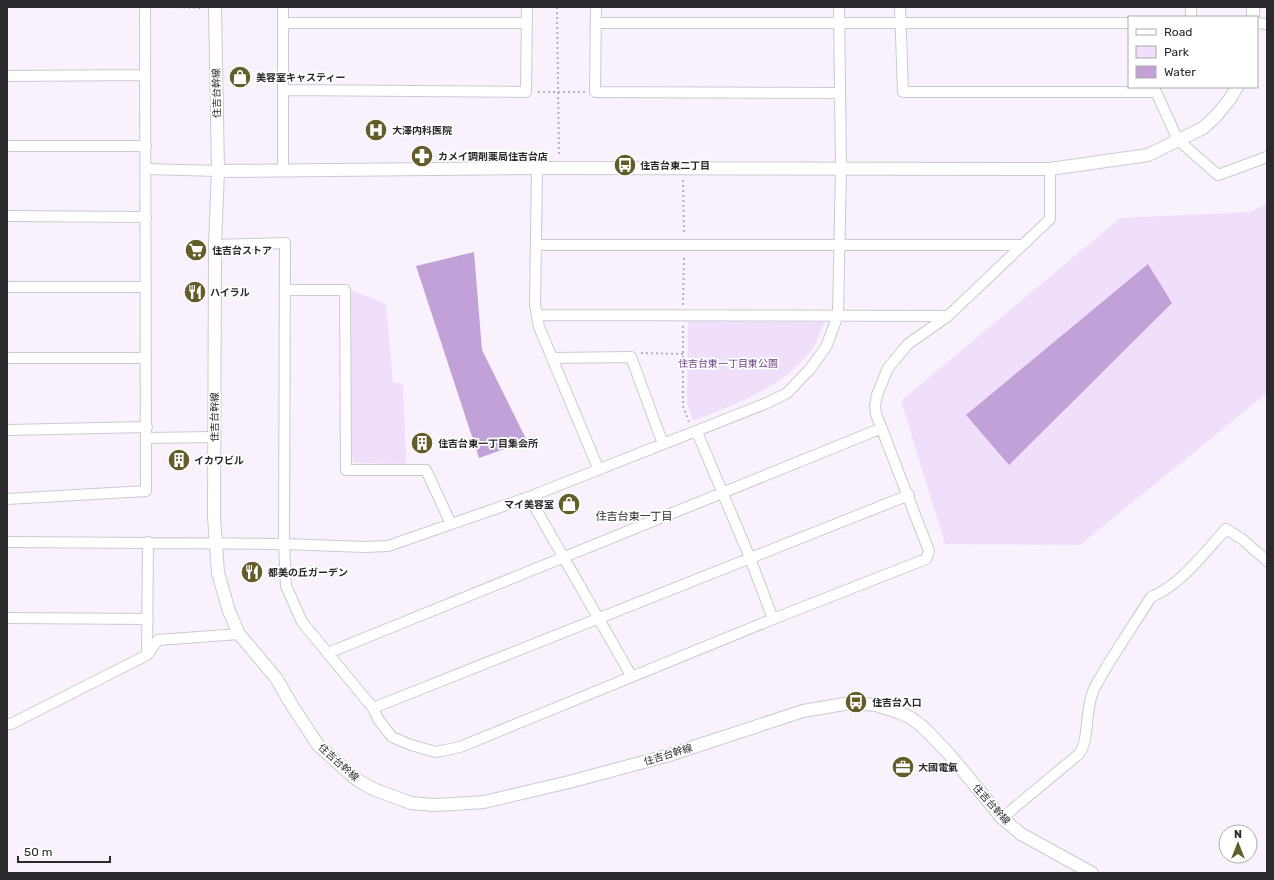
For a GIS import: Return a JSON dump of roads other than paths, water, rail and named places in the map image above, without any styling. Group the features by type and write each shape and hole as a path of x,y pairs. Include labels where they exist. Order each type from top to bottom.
{"street":[{"path":"7,499 146,491 145,7"},
{"name":"住吉台幹線","path":"215,7 218,171 215,245 214,437 215,544 218,573 229,611 239,634 276,678 293,708 318,745 356,779 373,789 411,803 434,805 469,803 526,793 666,756 802,711 850,703 876,705 911,718 923,727 949,754 1002,818 1021,834 1092,873"},
{"path":"283,7 283,169"},
{"path":"284,90 526,92 527,7"},
{"path":"596,7 595,92 840,93"},
{"path":"7,542 148,542 366,547 388,546 529,497 598,468 695,432 787,393 810,369 826,347 838,315 841,169 839,7"},
{"path":"900,7 903,92 1156,92 1178,140 1218,175 1267,157"},
{"path":"283,22 527,23"},
{"path":"597,23 840,24 1128,22"},
{"path":"7,76 145,75"},
{"path":"146,170 218,171 283,169 537,168 1050,170 1148,155 1203,128 1216,116 1230,99 1236,88"},
{"path":"7,146 146,146"},
{"path":"537,168 535,305 539,327 598,468"},
{"path":"215,245 284,243 284,544 286,586 302,622 373,708 378,718 392,737 411,745 436,752 460,747 926,558 929,551 876,414 875,405 888,368 908,344 948,316 1050,219 1050,170"},
{"path":"7,216 146,217"},
{"path":"536,245 1023,245"},
{"path":"7,287 146,287"},
{"path":"285,290 344,290 346,470 426,470 451,524"},
{"path":"537,315 948,316"},
{"path":"552,358 631,357 663,444"},
{"path":"7,358 146,358"},
{"path":"7,430 146,427"},
{"path":"328,653 882,428"},
{"path":"695,432 723,493 773,619"},
{"path":"146,438 214,437"},
{"path":"373,708 909,496"},
{"path":"529,497 563,558 600,618 632,677"},
{"path":"1002,818 1079,754 1084,747 1087,708 1094,690 1151,597 1159,594 1178,581 1226,529 1242,539 1267,561"},
{"path":"147,655 148,542"},
{"path":"7,618 148,620"},
{"path":"7,724 11,724 147,655 158,640 239,634"}],"water":[{"path":"474,252 482,350 527,441 479,458 416,266"},
{"path":"1148,264 1172,303 1009,465 966,415"}],"place":[{"name":"美容室キャスティー","path":"240,77"},
{"name":"大澤内科医院","path":"376,130"},
{"name":"カメイ調剤薬局住吉台店","path":"422,156"},
{"name":"住吉台東二丁目","path":"625,165"},
{"name":"住吉台ストア","path":"196,250"},
{"name":"ハイラル","path":"195,292"},
{"name":"住吉台東一丁目集会所","path":"422,443"},
{"name":"イカワビル","path":"179,460"},
{"name":"マイ美容室","path":"569,504"},
{"name":"都美の丘ガーデン","path":"252,572"},
{"name":"住吉台入口","path":"856,702"},
{"name":"大國電氣","path":"903,767"}],"district":[{"name":"住吉台東一丁目","path":"634,516"}],"park label":[{"name":"住吉台東一丁目東公園","path":"728,363"}]}
